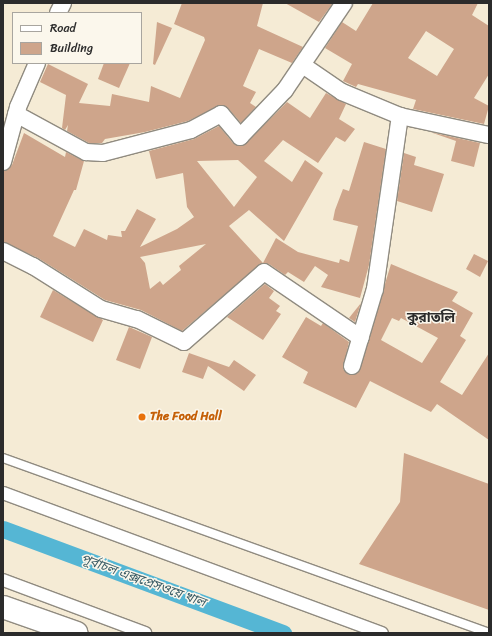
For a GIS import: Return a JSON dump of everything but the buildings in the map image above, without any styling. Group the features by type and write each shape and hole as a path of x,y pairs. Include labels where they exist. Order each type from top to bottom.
{"main road":[{"path":"3,607 77,633"}],"street":[{"path":"58,12 63,3"},
{"path":"16,114 86,152 103,153 191,130 221,114 240,137 286,90 304,66 344,3"},
{"path":"3,162 16,114 37,64"},
{"path":"304,66 342,92 400,116 489,135"},
{"path":"352,366 374,289 400,116"},
{"path":"3,251 33,266 101,310 137,319 184,342 264,272 361,338"},
{"path":"3,493 382,633"},
{"path":"3,580 145,633"}],"lane":[{"path":"3,458 489,633"}],"waterway":[{"name":"পূর্বাচল এক্সপ্রেসওয়ে খাল","path":"3,529 283,633"}],"place":[{"name":"The Food Hall","path":"142,417"}],"district":[{"name":"কুরাতলি","path":"431,318"}]}
